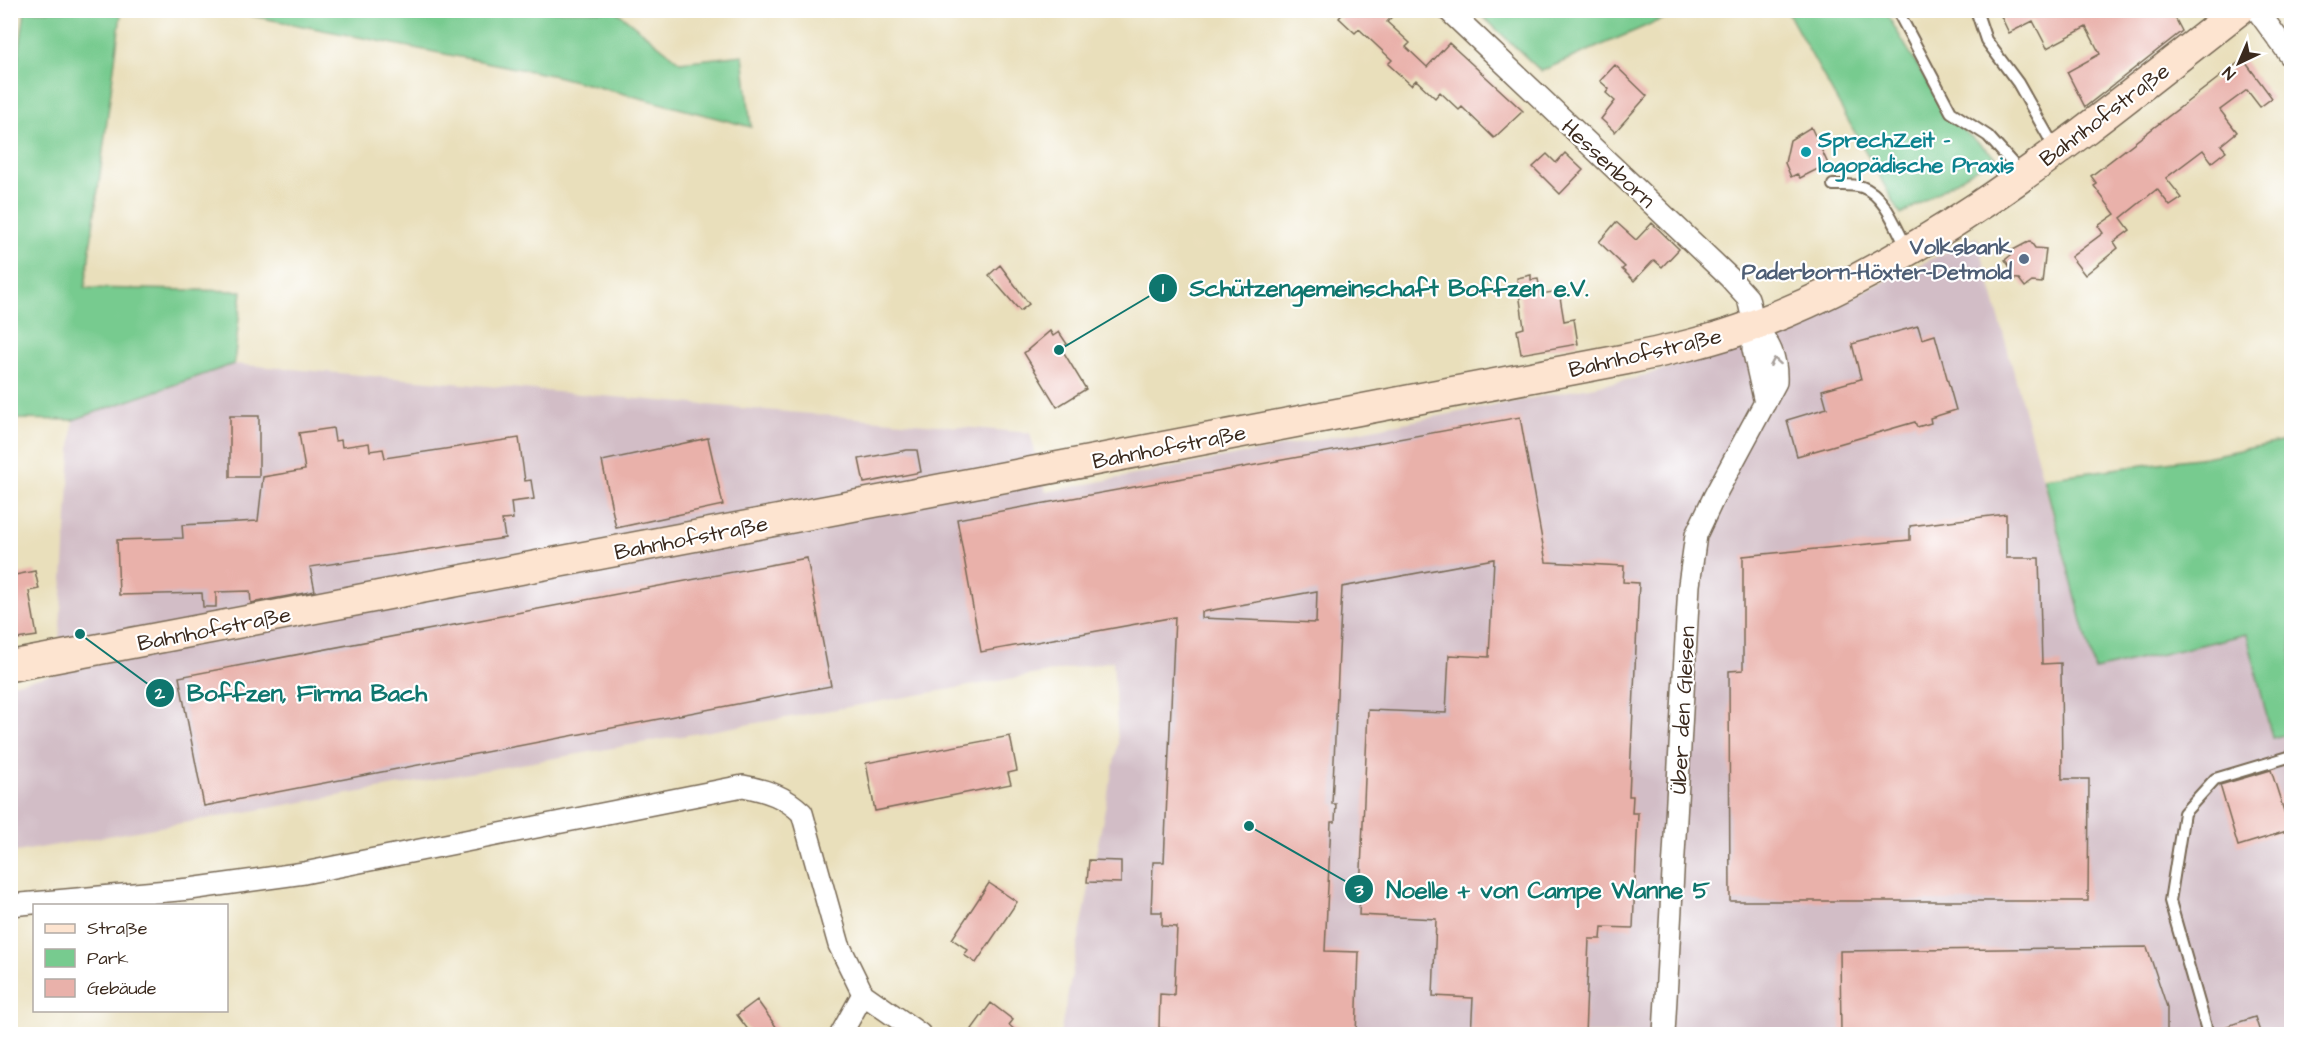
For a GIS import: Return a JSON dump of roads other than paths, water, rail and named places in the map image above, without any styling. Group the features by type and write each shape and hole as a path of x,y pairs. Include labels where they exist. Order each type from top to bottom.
{"main road":[{"name":"Bahnhofstraße","path":"10,666 1627,360 1706,341 1754,325 1818,298 1909,251 2057,151 2240,10"}],"street":[{"name":"Hessenborn","path":"1448,10 1729,277 1748,298 1754,325"},
{"path":"2257,10 2292,58"},
{"name":"Über den Gleisen","path":"1665,1035 1689,585 1696,535 1765,403 1753,349 1754,325"},
{"path":"10,905 190,889 304,873 743,786 772,792 788,800 802,813 839,945 863,994 920,1035"},
{"path":"840,1035 863,994"}],"lane":[{"path":"1897,10 1951,112 1988,136 2023,175"},
{"path":"1976,10 1986,40 2018,83 2057,151"},
{"path":"1833,185 1860,186 1871,192 1881,202 1909,251"},
{"path":"2208,1035 2170,901 2184,813 2215,779 2292,756"}],"place":[{"name":"SprechZeit - logopädische Praxis","path":"1806,152"},
{"name":"Volksbank Paderborn-Höxter-Detmold","path":"2024,259"},
{"name":"Schützengemeinschaft Boffzen e.V.","path":"1059,350"},
{"name":"Boffzen, Firma Bach","path":"80,634"},
{"name":"Noelle + von Campe Wanne 5","path":"1249,826"}]}
